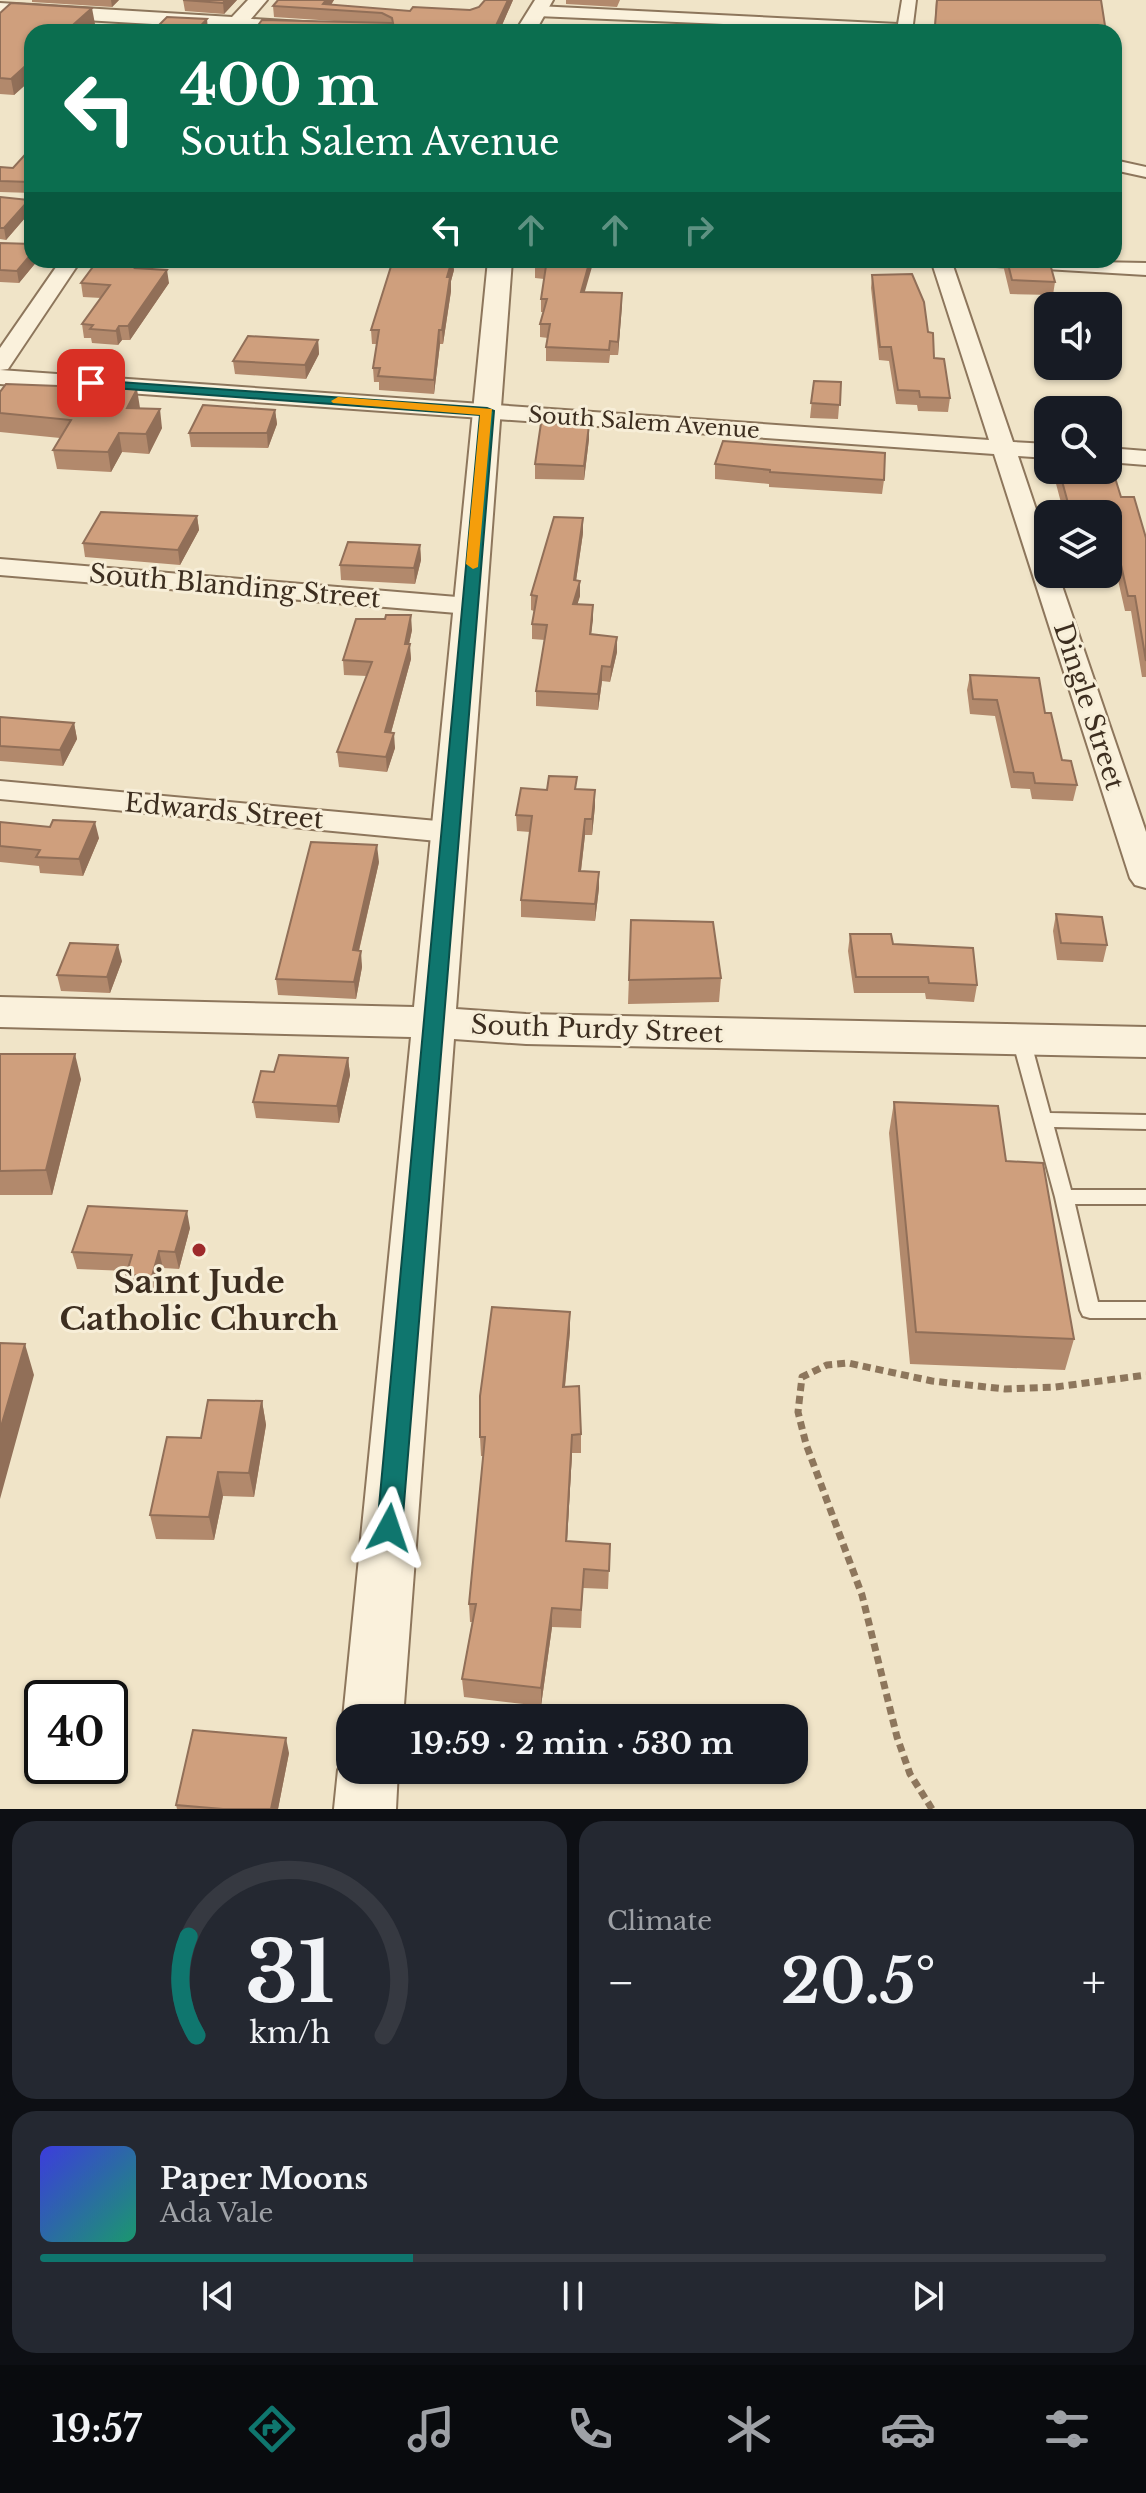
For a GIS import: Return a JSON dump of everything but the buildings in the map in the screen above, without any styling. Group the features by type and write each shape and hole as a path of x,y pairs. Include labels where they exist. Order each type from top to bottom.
{"street":[{"path":"237,24 258,0"},
{"path":"905,24 909,0"},
{"path":"529,24 540,5 806,24"},
{"path":"0,9 184,24"},
{"path":"1122,167 1146,172"},
{"path":"0,364 66,268"},
{"path":"374,1704 499,268"},
{"name":"Dingle Street","path":"944,268 1146,878"},
{"path":"1122,268 1146,269"},
{"name":"South Salem Avenue","path":"0,377 1034,450"},
{"path":"1122,456 1146,458"},
{"name":"South Blanding Street","path":"0,567 469,606"},
{"name":"Edwards Street","path":"0,790 448,832"},
{"name":"South Purdy Street","path":"0,1012 357,1018 526,1029 1146,1042"},
{"path":"365,1809 367,1784"}],"lane":[{"path":"1021,1039 1064,1197 1090,1310 1146,1310"},
{"path":"1042,1120 1146,1122"},
{"path":"1064,1197 1146,1197"}],"path":[{"path":"932,1809 910,1774 897,1737 862,1595 806,1444 798,1412 802,1377 817,1367 861,1362 894,1373 979,1389 1046,1388 1146,1375"}],"slow traffic":[{"path":"338,401 487,411 473,564"}],"place":[{"name":"Saint Jude Catholic Church","path":"199,1250"}],"route":[{"path":"91,383 487,411 389,1528"}]}
